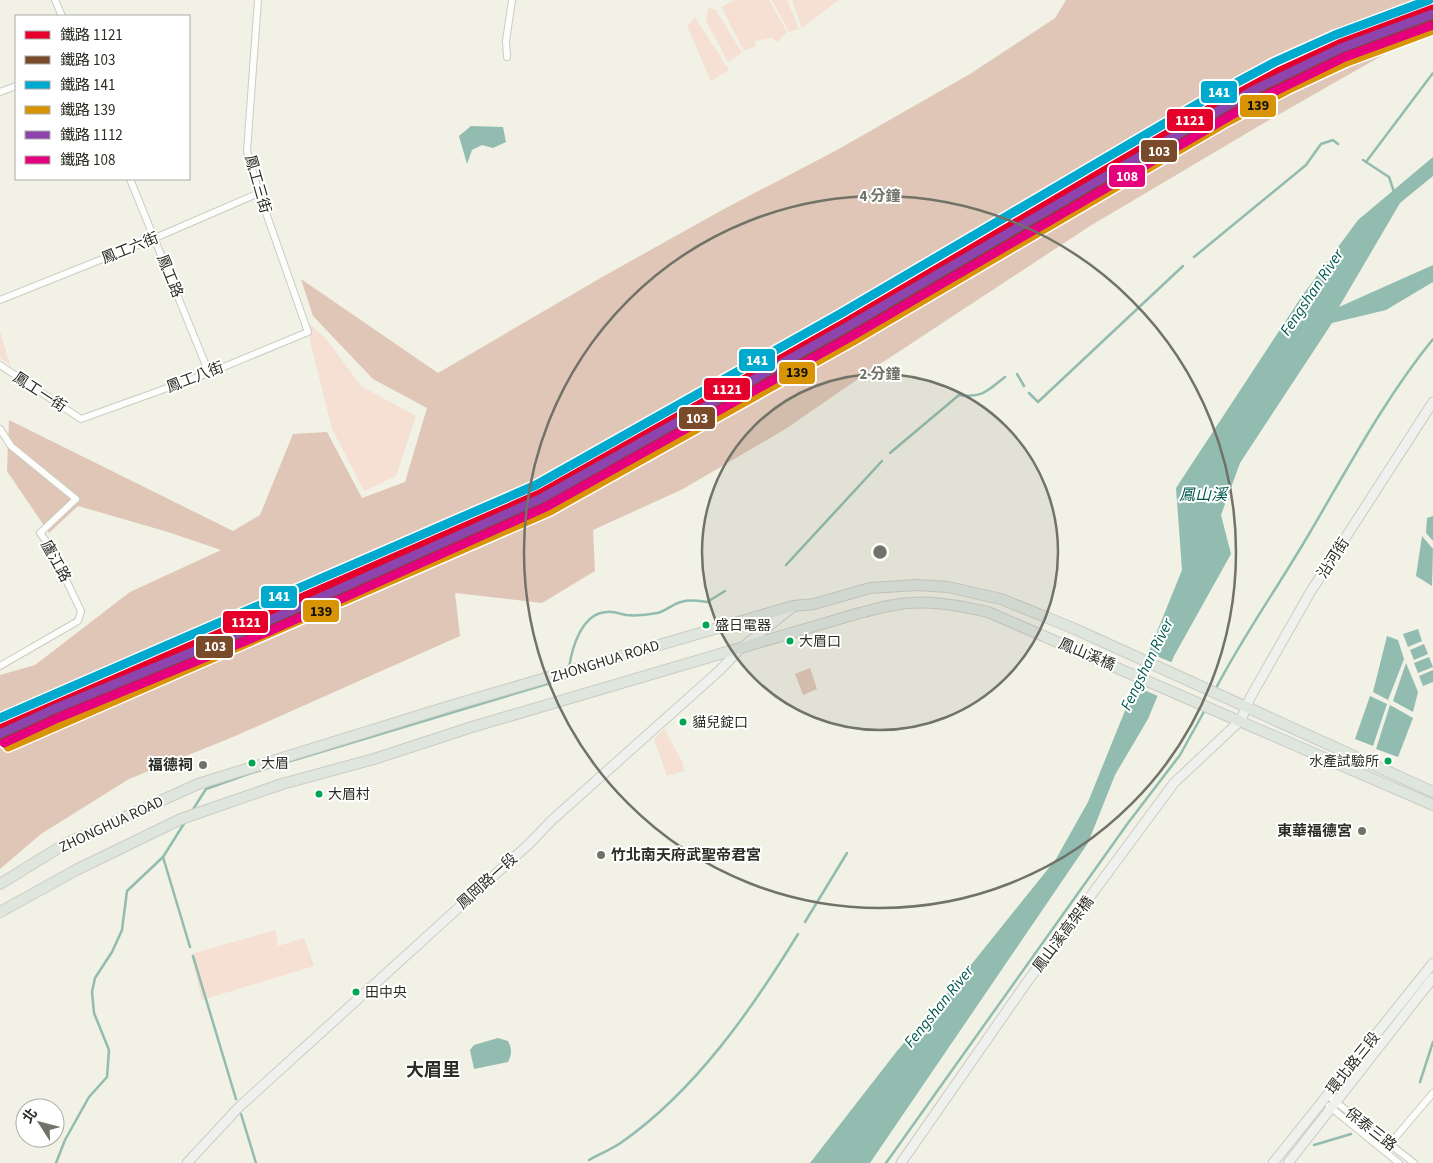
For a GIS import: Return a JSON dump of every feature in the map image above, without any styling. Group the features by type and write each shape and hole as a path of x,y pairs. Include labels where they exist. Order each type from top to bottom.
{"main road":[{"name":"ZHONGHUA ROAD","path":"0,884 65,844 198,784 450,706 793,606 814,604 870,588 917,584 948,587 1001,599"},
{"name":"鳳山溪橋","path":"1001,599 1075,629 1247,706"},
{"name":"ZHONGHUA ROAD","path":"0,912 76,870 181,819 282,784 374,759 472,727 895,604 921,602 956,604 988,612"},
{"name":"鳳山溪橋","path":"988,612 1241,720"},
{"path":"1247,706 1433,792"},
{"path":"1241,720 1433,805"}],"street":[{"path":"55,0 62,15"},
{"name":"鳳工三街","path":"258,0 247,151 259,193 308,332"},
{"path":"507,57 506,41 512,0"},
{"path":"0,92 15,86"},
{"name":"鳳工路","path":"130,180 209,373"},
{"name":"鳳工六街","path":"0,300 155,238 259,193"},
{"name":"鳳工八街","path":"81,419 209,373 308,332"},
{"name":"鳳工一街","path":"0,365 81,419"},
{"name":"沿河街","path":"1241,720 1311,591 1433,402"},
{"name":"廬江路","path":"0,429 11,446 76,499 40,533 49,545 81,611 78,620 0,666"},
{"name":"鳳岡路一段","path":"187,1163 238,1107 530,843 551,821 720,670 740,649 793,606"},
{"name":"鳳山溪高架橋","path":"901,1163 1027,982 1174,784 1241,720"},
{"name":"環北路三段","path":"1273,1163 1433,963"},
{"name":"環北路三段","path":"1288,1163 1433,978"},
{"path":"1384,1150 1433,1092"},
{"name":"保泰三路","path":"1324,1098 1389,1143 1414,1163"},
{"name":"保泰三路","path":"1334,1105 1400,1163"}],"shaded area":[{"path":"735,0 769,0 787,32 777,42 772,38 754,41 756,46 744,51 721,7"},
{"path":"772,0 787,0 799,29 789,32"},
{"path":"792,0 839,0 802,28"},
{"path":"1066,0 1433,0 1433,20 1390,51 1090,226 868,372 787,428 683,489 593,530 595,571 542,603 455,593 460,636 233,737 129,779 41,834 0,869 0,675 35,665 130,592 221,550 168,532 78,506 49,533 7,471 9,420 233,531 260,515 293,434 327,432 362,498 405,482 427,408 373,379 313,316 301,279 438,373 604,276 724,209 837,150 970,74 1055,18"},
{"path":"708,8 716,10 742,53 728,62 706,21"},
{"path":"695,17 729,70 711,81 687,26"},
{"path":"310,324 327,340 361,386 416,416 396,476 364,491 332,429 310,341"},
{"path":"0,331 10,365 0,358"},
{"path":"810,668 817,689 803,695 795,674"},
{"path":"664,729 683,763 684,771 667,776 654,739"},
{"path":"275,930 278,946 304,938 314,966 202,1000 191,954"}],"water":[{"path":"471,126 503,127 506,142 493,148 482,145 472,150 467,164 459,136"},
{"name":"鳳山溪","path":"1433,157 1433,176 1400,203 1339,307 1433,265 1433,282 1386,310 1332,323 1240,463 1221,515 1231,554 1174,656 1148,719 1115,775 1088,843 870,1163 810,1163 897,1051 954,986 1056,859 1088,802 1182,570 1176,488 1302,296 1358,220"},
{"path":"1433,516 1433,541 1426,533 1427,518"},
{"path":"1422,536 1433,549 1432,586 1416,576"},
{"path":"1418,629 1422,641 1408,647 1403,634"},
{"path":"1387,636 1398,640 1404,659 1388,700 1373,692"},
{"path":"1424,644 1428,654 1414,660 1410,650"},
{"path":"1429,657 1433,667 1418,673 1414,663"},
{"path":"1406,663 1418,692 1413,712 1393,701"},
{"path":"1433,670 1433,682 1423,686 1419,676"},
{"path":"1370,696 1387,704 1373,746 1355,739"},
{"path":"1390,705 1413,718 1398,757 1376,749"},
{"path":"498,1038 508,1041 511,1052 508,1062 474,1069 470,1050 474,1045"}],"pier":[{"path":"1147,652 1173,663 1160,697 1133,685"}],"waterway":[{"path":"1363,160 1366,162 1433,73"},
{"path":"1194,257 1306,165 1321,144 1333,140 1338,144"},
{"path":"1366,162 1389,177 1394,192"},
{"path":"1029,393 1038,402 1183,266"},
{"path":"1215,690 1237,650 1297,554 1383,409 1433,339"},
{"path":"1017,374 1024,386"},
{"path":"890,453 959,395 979,394 989,390 1005,377"},
{"path":"786,565 882,461"},
{"path":"569,668 580,632 591,618 598,614 609,612 630,615 653,614 684,601 707,602 725,591"},
{"path":"192,811 206,789 251,773 567,678 568,675"},
{"path":"886,1163 1128,823 1180,755 1206,708"},
{"path":"56,1163 65,1140 89,1097 107,1077 109,1050 94,1013 92,992 95,978 112,952 122,930 127,891 163,857 185,822"},
{"path":"805,922 847,853"},
{"path":"163,857 190,947"},
{"path":"589,1160 618,1145 649,1121 698,1073 742,1019 798,934"},
{"path":"193,956 236,1099"},
{"path":"1420,1082 1433,1042"},
{"path":"241,1114 256,1163"},
{"path":"1314,1145 1351,1134"}],"rail line":[{"name":"141","path":"0,718 536,485 840,314 1208,98 1275,62 1335,35 1429,0"},
{"name":"1121","path":"0,729 540,494 845,323 1213,107 1280,71 1339,44 1433,9"},
{"name":"1112","path":"0,734 54,709 268,621 542,498 847,327 1254,90 1341,48 1433,14"},
{"name":"103","path":"4,738 545,503 850,332 1218,116 1284,80 1343,53 1433,20"},
{"name":"108","path":"4,743 58,718 272,630 546,507 852,336 1259,99 1345,57 1433,25"},
{"name":"139","path":"8,747 550,511 855,340 1223,124 1289,89 1347,62 1433,30"}],"place":[{"name":"盛日電器","path":"706,625"},
{"name":"大眉口","path":"790,641"},
{"name":"貓兒錠口","path":"683,722"},
{"name":"水產試驗所","path":"1388,761"},
{"name":"大眉","path":"252,763"},
{"name":"福德祠","path":"203,765"},
{"name":"大眉村","path":"319,794"},
{"name":"東華福德宮","path":"1362,831"},
{"name":"竹北南天府武聖帝君宮","path":"601,855"},
{"name":"田中央","path":"356,992"}],"district":[{"name":"大眉里","path":"433,1070"}],"water label":[{"name":"Fengshan River","path":"1311,292"},
{"name":"Fengshan River","path":"1146,664"},
{"name":"Fengshan River","path":"938,1006"}]}
